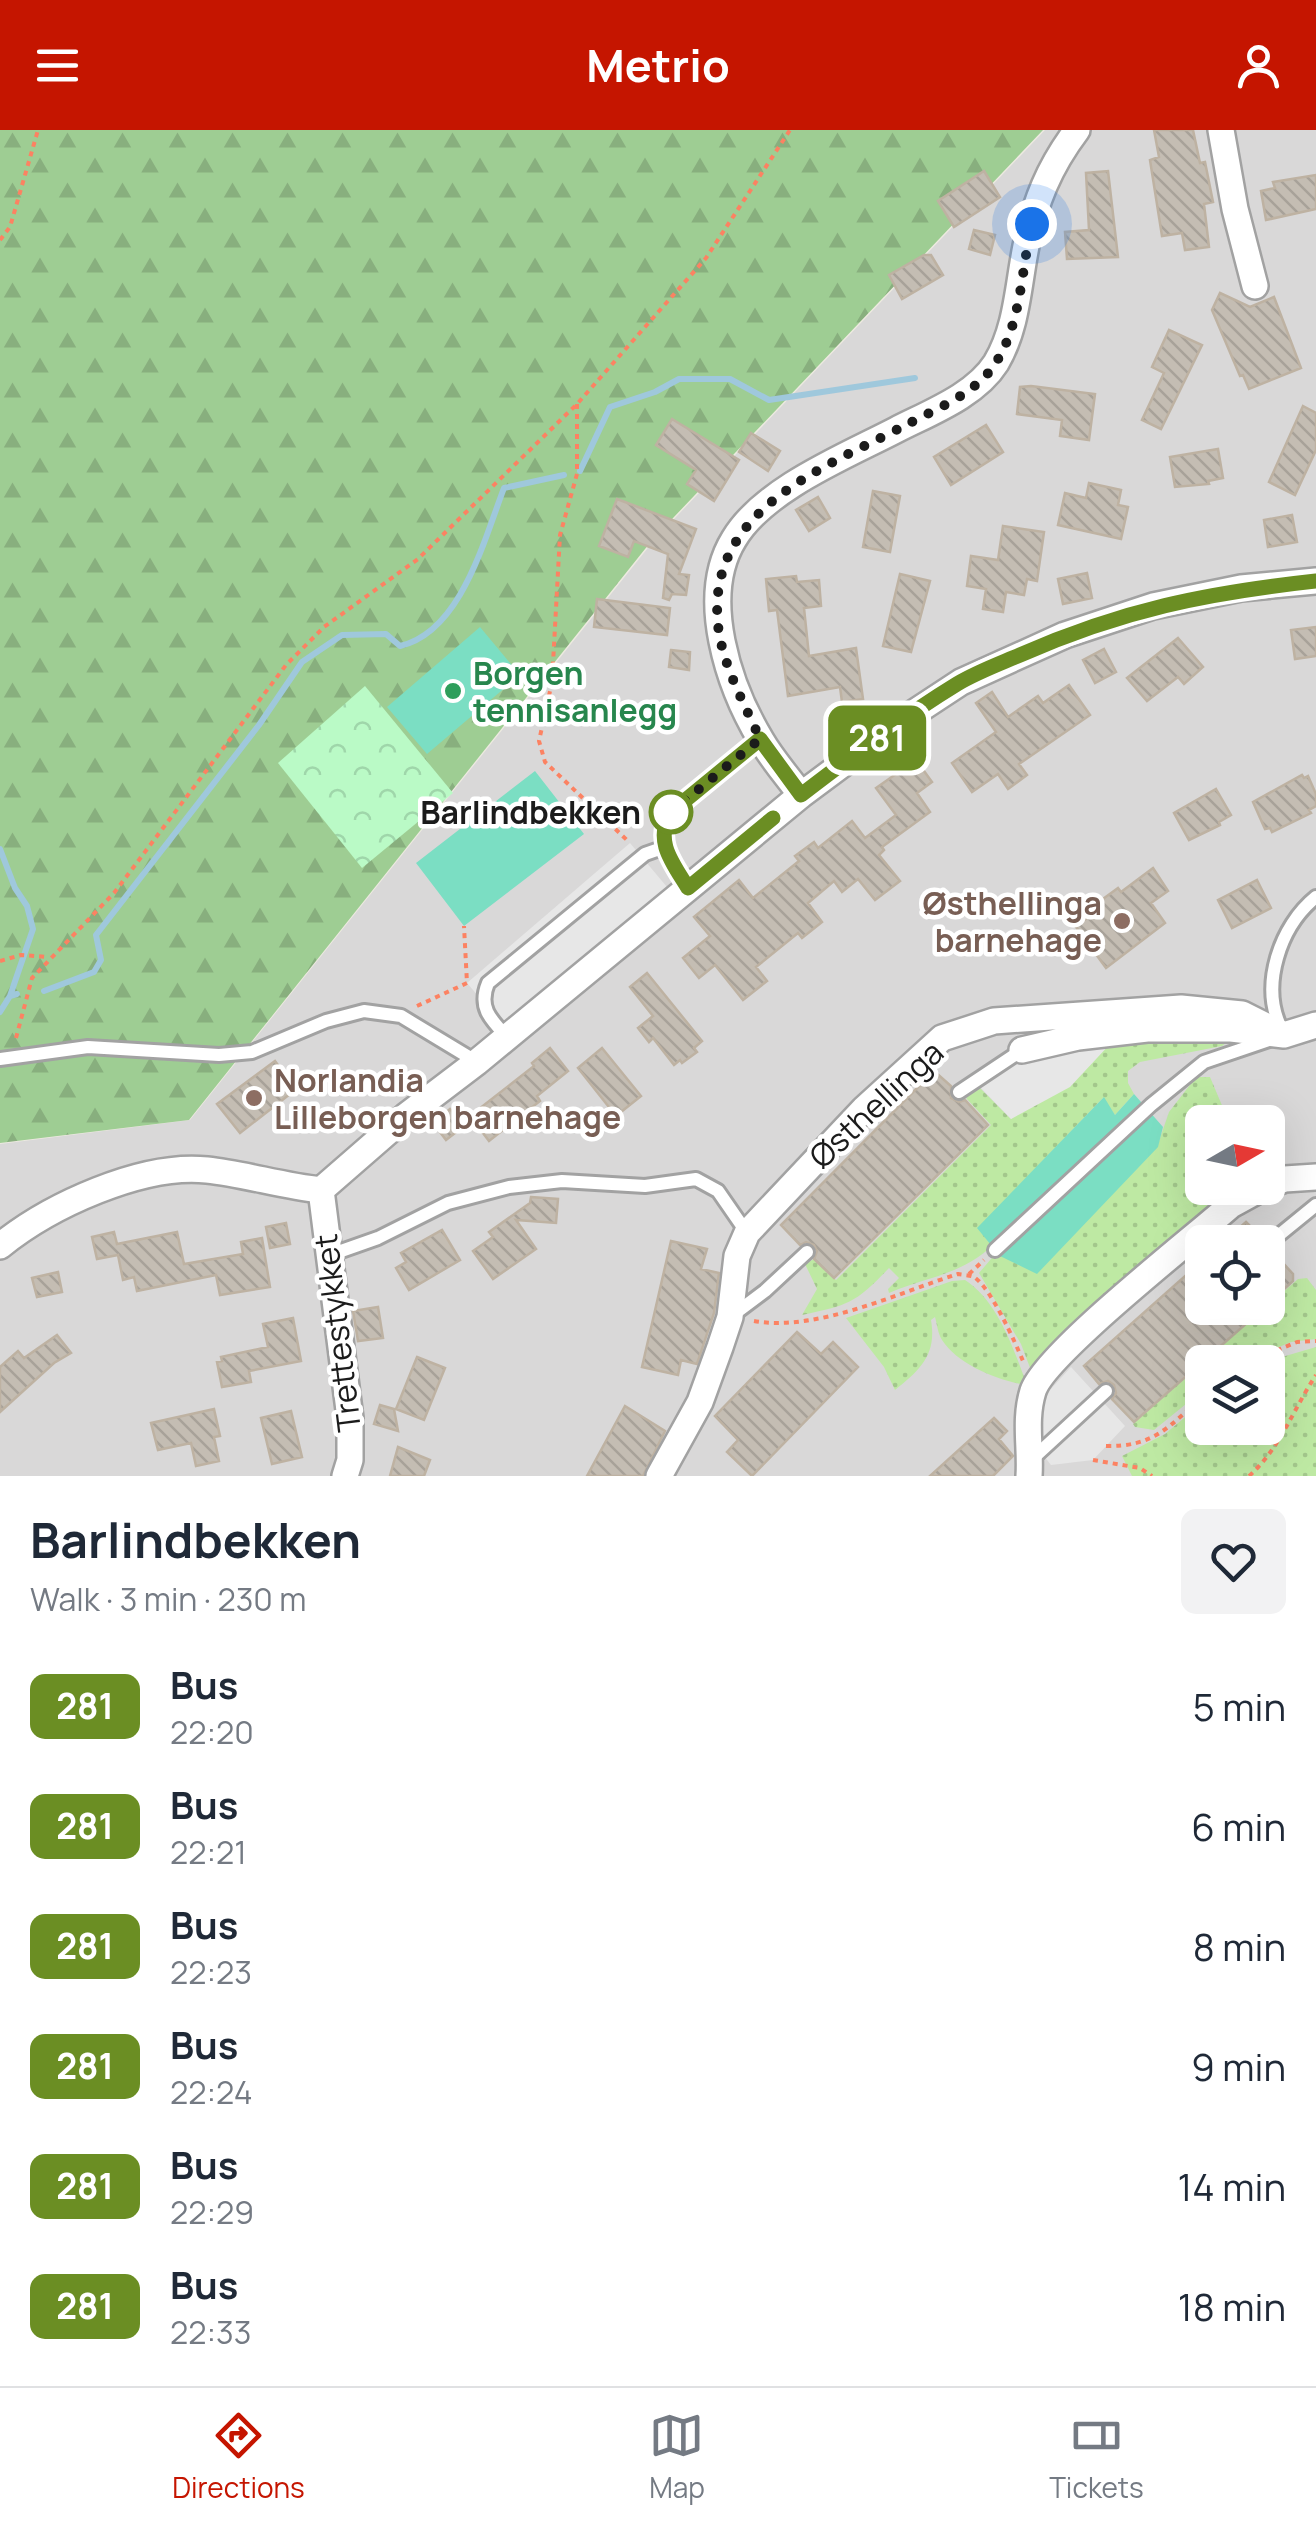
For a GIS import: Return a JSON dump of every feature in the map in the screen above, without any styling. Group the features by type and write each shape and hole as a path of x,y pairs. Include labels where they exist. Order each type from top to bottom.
{"street":[{"path":"801,795 760,739 728,666 718,626 718,595 734,539 758,512 793,485 949,402 975,385 994,365 1017,307 1037,200 1048,171 1077,130"},
{"path":"1221,130 1255,286"},
{"name":"Trettestykket","path":"0,1246 65,1203 173,1170 206,1170 321,1190 406,1116 801,795 961,682 1065,635 1153,606 1241,588 1316,581"},
{"name":"Østhellinga","path":"659,1476 700,1402 730,1317 737,1256 747,1233 864,1109 942,1038 994,1021 1181,1008 1242,1014 1284,1034"},
{"path":"1022,1050 1078,1037 1147,1028 1284,1034 1316,1024"},
{"path":"1285,1179 1316,1177"},
{"name":"Trettestykket","path":"321,1190 350,1418 350,1460 345,1476"},
{"path":"1029,1468 1027,1420 1034,1386 1067,1347 1231,1205"}],"lane":[{"path":"688,888 665,846 663,825 671,812 760,739"},
{"path":"506,1037 485,1011 488,983 645,854 665,846"},
{"path":"995,1250 1204,1062 1284,1034 1274,1015 1272,998 1277,961 1287,928 1316,897"},
{"path":"6,1057 88,1047 218,1054 252,1052 326,1021 364,1011 400,1016 477,1062"},
{"path":"959,1092 1022,1050"},
{"path":"328,1256 378,1238 448,1204 510,1187 562,1181 645,1186 696,1178 718,1191 747,1233"},
{"path":"1285,1230 1316,1204"},
{"path":"730,1317 765,1292 807,1252"},
{"path":"1029,1468 1106,1391"}],"path":[{"path":"0,240 10,226 38,130"},
{"path":"6,1057 32,978 114,893 286,666 324,627 418,558 577,404 706,258 790,130"},
{"path":"577,404 576,474 560,535 552,682 538,741 545,762 645,854"},
{"path":"400,1016 433,996 466,983 464,926"},
{"path":"0,960 21,955 52,957"},
{"path":"730,1317 780,1326 842,1312 958,1274 968,1275 987,1292 1034,1386"},
{"path":"1285,1347 1316,1341"},
{"path":"1249,1476 1279,1438 1316,1375"},
{"path":"1106,1446 1132,1447 1160,1435 1185,1412"},
{"path":"1093,1460 1140,1468 1152,1476"}],"shaded area":[{"path":"1045,130 1316,130 1316,1476 0,1476 0,1144 190,1120 655,539"},
{"path":"630,843 667,887 504,1026 467,983"},
{"path":"1111,1043 1070,1087 1011,1119 977,1084 1025,1058"},
{"path":"1071,1367 1125,1426 1093,1460 1051,1465 1037,1447 1035,1421 1050,1390"}],"green space":[{"path":"0,130 1043,130 653,539 189,1120 0,1143"},
{"name":"Borgen tennisanlegg","path":"480,627 520,675 427,754 387,707"},
{"path":"365,686 453,793 362,868 278,763"},
{"path":"535,771 584,834 464,926 416,863"},
{"path":"1115,1040 1226,1043 1140,1062 1128,1071 1128,1083 1134,1094 1115,1115 1103,1098 978,1228 992,1246 980,1256 956,1269 889,1293 888,1289 899,1278 889,1268 851,1301 802,1315 817,1289 805,1264 814,1259 836,1280 991,1125 966,1098 979,1087 1011,1119"},
{"path":"1196,1077 1210,1077 1222,1105 1185,1105 1185,1205 1221,1205 1198,1225 1185,1225 1185,1237 1082,1328 1062,1334 1032,1373 1021,1344 979,1273 997,1252 1157,1147 1169,1112"},
{"path":"1134,1094 1163,1127 1158,1147 1037,1274 1000,1256 977,1228 1104,1097 1115,1115"},
{"path":"1307,1278 1316,1290 1316,1339 1284,1345 1222,1345 1245,1325 1285,1325 1285,1290 1298,1279"},
{"path":"965,1280 996,1313 1027,1385 992,1376 958,1357 942,1340 935,1317 931,1320 931,1343 925,1361 895,1390 884,1367 846,1318 952,1281"},
{"path":"1316,1347 1316,1476 1132,1476 1122,1456 1165,1434 1185,1417 1185,1445 1285,1445 1285,1356"},
{"path":"1185,1378 1185,1405 1154,1430 1133,1424"}],"building":[{"path":"1154,130 1193,130 1213,202 1204,204 1209,247 1185,250 1182,233 1162,236 1150,160 1159,157"},
{"path":"984,171 1000,197 954,227 938,201"},
{"path":"1108,171 1118,257 1067,259 1065,232 1089,230 1086,173"},
{"path":"1316,175 1316,209 1266,220 1261,191 1275,188 1273,182"},
{"path":"974,230 995,235 990,255 969,249"},
{"path":"924,255 931,255 943,275 902,299 889,275"},
{"path":"1220,293 1250,307 1274,297 1301,368 1249,389 1212,310"},
{"path":"1169,330 1202,345 1161,429 1142,420 1164,373 1152,367"},
{"path":"1020,387 1095,394 1089,440 1060,436 1062,420 1017,414"},
{"path":"1303,406 1316,413 1316,450 1295,495 1269,482"},
{"path":"672,419 739,460 714,501 687,484 696,470 656,445"},
{"path":"986,425 1003,452 951,485 934,457"},
{"path":"751,433 780,451 768,471 739,452"},
{"path":"1218,449 1223,478 1208,481 1209,484 1175,487 1170,457"},
{"path":"1089,483 1121,490 1118,505 1128,507 1121,539 1058,525 1065,493 1086,498"},
{"path":"873,491 900,496 890,552 863,547"},
{"path":"818,497 830,518 809,531 796,510"},
{"path":"617,499 696,529 679,574 689,575 686,595 663,598 668,554 634,541 628,557 599,546"},
{"path":"1292,515 1297,542 1268,547 1264,520"},
{"path":"1003,526 1044,532 1037,581 1027,579 1024,595 1006,592 1003,612 983,609 986,589 967,586 971,556 998,560"},
{"path":"1087,573 1092,598 1063,604 1058,579"},
{"path":"900,574 930,581 911,652 883,646"},
{"path":"796,576 797,582 819,580 821,606 804,608 809,656 856,648 863,699 842,702 840,687 788,696 777,610 769,611 766,579"},
{"path":"597,599 670,608 667,635 594,627"},
{"path":"1316,627 1316,656 1295,659 1291,630"},
{"path":"1178,638 1203,667 1184,684 1178,677 1147,701 1127,678"},
{"path":"1104,649 1116,672 1095,683 1083,660"},
{"path":"671,650 690,652 689,670 669,667"},
{"path":"1069,685 1090,715 1019,764 1027,775 1008,789 998,774 972,792 952,763 996,732 976,703 992,692 1008,717 1038,696 1043,703"},
{"path":"916,760 932,782 917,793 930,812 882,847 879,855 900,881 875,900 858,879 842,892 834,881 808,903 822,922 802,938 798,933 756,967 767,981 743,1000 715,965 699,978 683,958 710,936 694,917 739,880 753,898 799,861 795,856 814,842 818,848 852,821 865,838 896,815 876,788"},
{"path":"1302,775 1308,776 1316,794 1316,806 1309,810 1311,813 1272,832 1265,829 1253,802"},
{"path":"1216,789 1231,815 1189,840 1174,813"},
{"path":"1153,868 1168,891 1151,903 1165,923 1106,968 1076,927 1088,917 1085,912"},
{"path":"1257,880 1271,908 1232,928 1218,900"},
{"path":"647,973 702,1041 694,1048 697,1052 682,1063 680,1060 674,1065 653,1038 649,1042 638,1028 653,1016 630,987"},
{"path":"550,1048 568,1071 537,1096 540,1101 489,1141 470,1116 534,1066 532,1063"},
{"path":"602,1048 641,1096 616,1116 578,1068"},
{"path":"275,1061 286,1076 280,1081 290,1094 240,1133 217,1104"},
{"path":"934,1071 951,1086 951,1098 965,1100 988,1125 834,1278 814,1259 814,1245 800,1245 781,1225"},
{"path":"450,1109 464,1126 446,1140 433,1123"},
{"path":"531,1197 558,1199 556,1223 516,1220 536,1249 493,1279 473,1251 493,1237 489,1232 530,1203"},
{"path":"286,1223 290,1244 270,1248 266,1227"},
{"path":"442,1230 460,1260 409,1290 396,1268 406,1262 401,1253"},
{"path":"114,1232 117,1244 177,1232 184,1264 243,1254 241,1242 262,1238 270,1287 220,1295 216,1275 137,1291 134,1277 123,1280 118,1255 97,1259 92,1237"},
{"path":"671,1241 707,1249 701,1269 719,1273 714,1313 697,1364 681,1360 678,1375 642,1367"},
{"path":"1285,1265 1293,1274 1293,1281 1285,1288"},
{"path":"58,1272 62,1292 37,1297 32,1278"},
{"path":"1185,1276 1185,1325 1245,1325 1222,1345 1185,1345 1185,1377 1134,1422 1112,1399 1116,1393 1114,1385 1108,1381 1099,1384 1084,1366"},
{"path":"378,1307 383,1338 358,1341 353,1311"},
{"path":"293,1318 301,1361 249,1371 251,1382 222,1387 217,1362 222,1361 221,1357 268,1347 263,1324"},
{"path":"797,1332 821,1354 833,1342 858,1367 752,1476 727,1452 738,1440 715,1416"},
{"path":"57,1335 71,1353 54,1363 0,1412 0,1367 18,1351 24,1358"},
{"path":"417,1357 445,1368 424,1420 396,1409"},
{"path":"380,1405 394,1409 398,1431 374,1424"},
{"path":"625,1406 665,1431 643,1476 587,1476"},
{"path":"214,1409 220,1436 214,1437 219,1461 196,1466 191,1443 158,1450 151,1423"},
{"path":"291,1411 302,1457 272,1464 261,1418"},
{"path":"994,1418 1007,1431 999,1439 1013,1456 993,1476 930,1476"},
{"path":"398,1447 430,1460 424,1476 390,1476"}],"waterway":[{"name":"Barlindbekken","path":"580,471 610,407 655,392 679,379 730,379 769,400 915,378"},
{"name":"Barlindbekken","path":"44,991 94,972 101,960 96,935 259,725 302,662 342,635 386,634 400,646 421,637 439,623 467,581 504,488 564,475"},
{"path":"0,849 15,888 27,906 33,929 10,996"},
{"name":"Barlindbekken","path":"0,1012 10,996 17,994"}],"bus line":[{"name":"281","path":"773,818 688,888 662,837 663,825 671,812 760,739 801,795 961,682 1065,635 1153,606 1241,588 1316,581"}],"place":[{"name":"Borgen tennisanlegg","path":"453,691"},
{"name":"Barlindbekken","path":"671,812"},
{"name":"Østhellinga barnehage","path":"1122,921"},
{"name":"Norlandia Lilleborgen barnehage","path":"254,1098"}],"route":[{"path":"671,812 760,739 728,666 718,626 723,567 734,539 758,512 793,485 949,402 975,385 994,365 1017,307 1032,224"}]}
